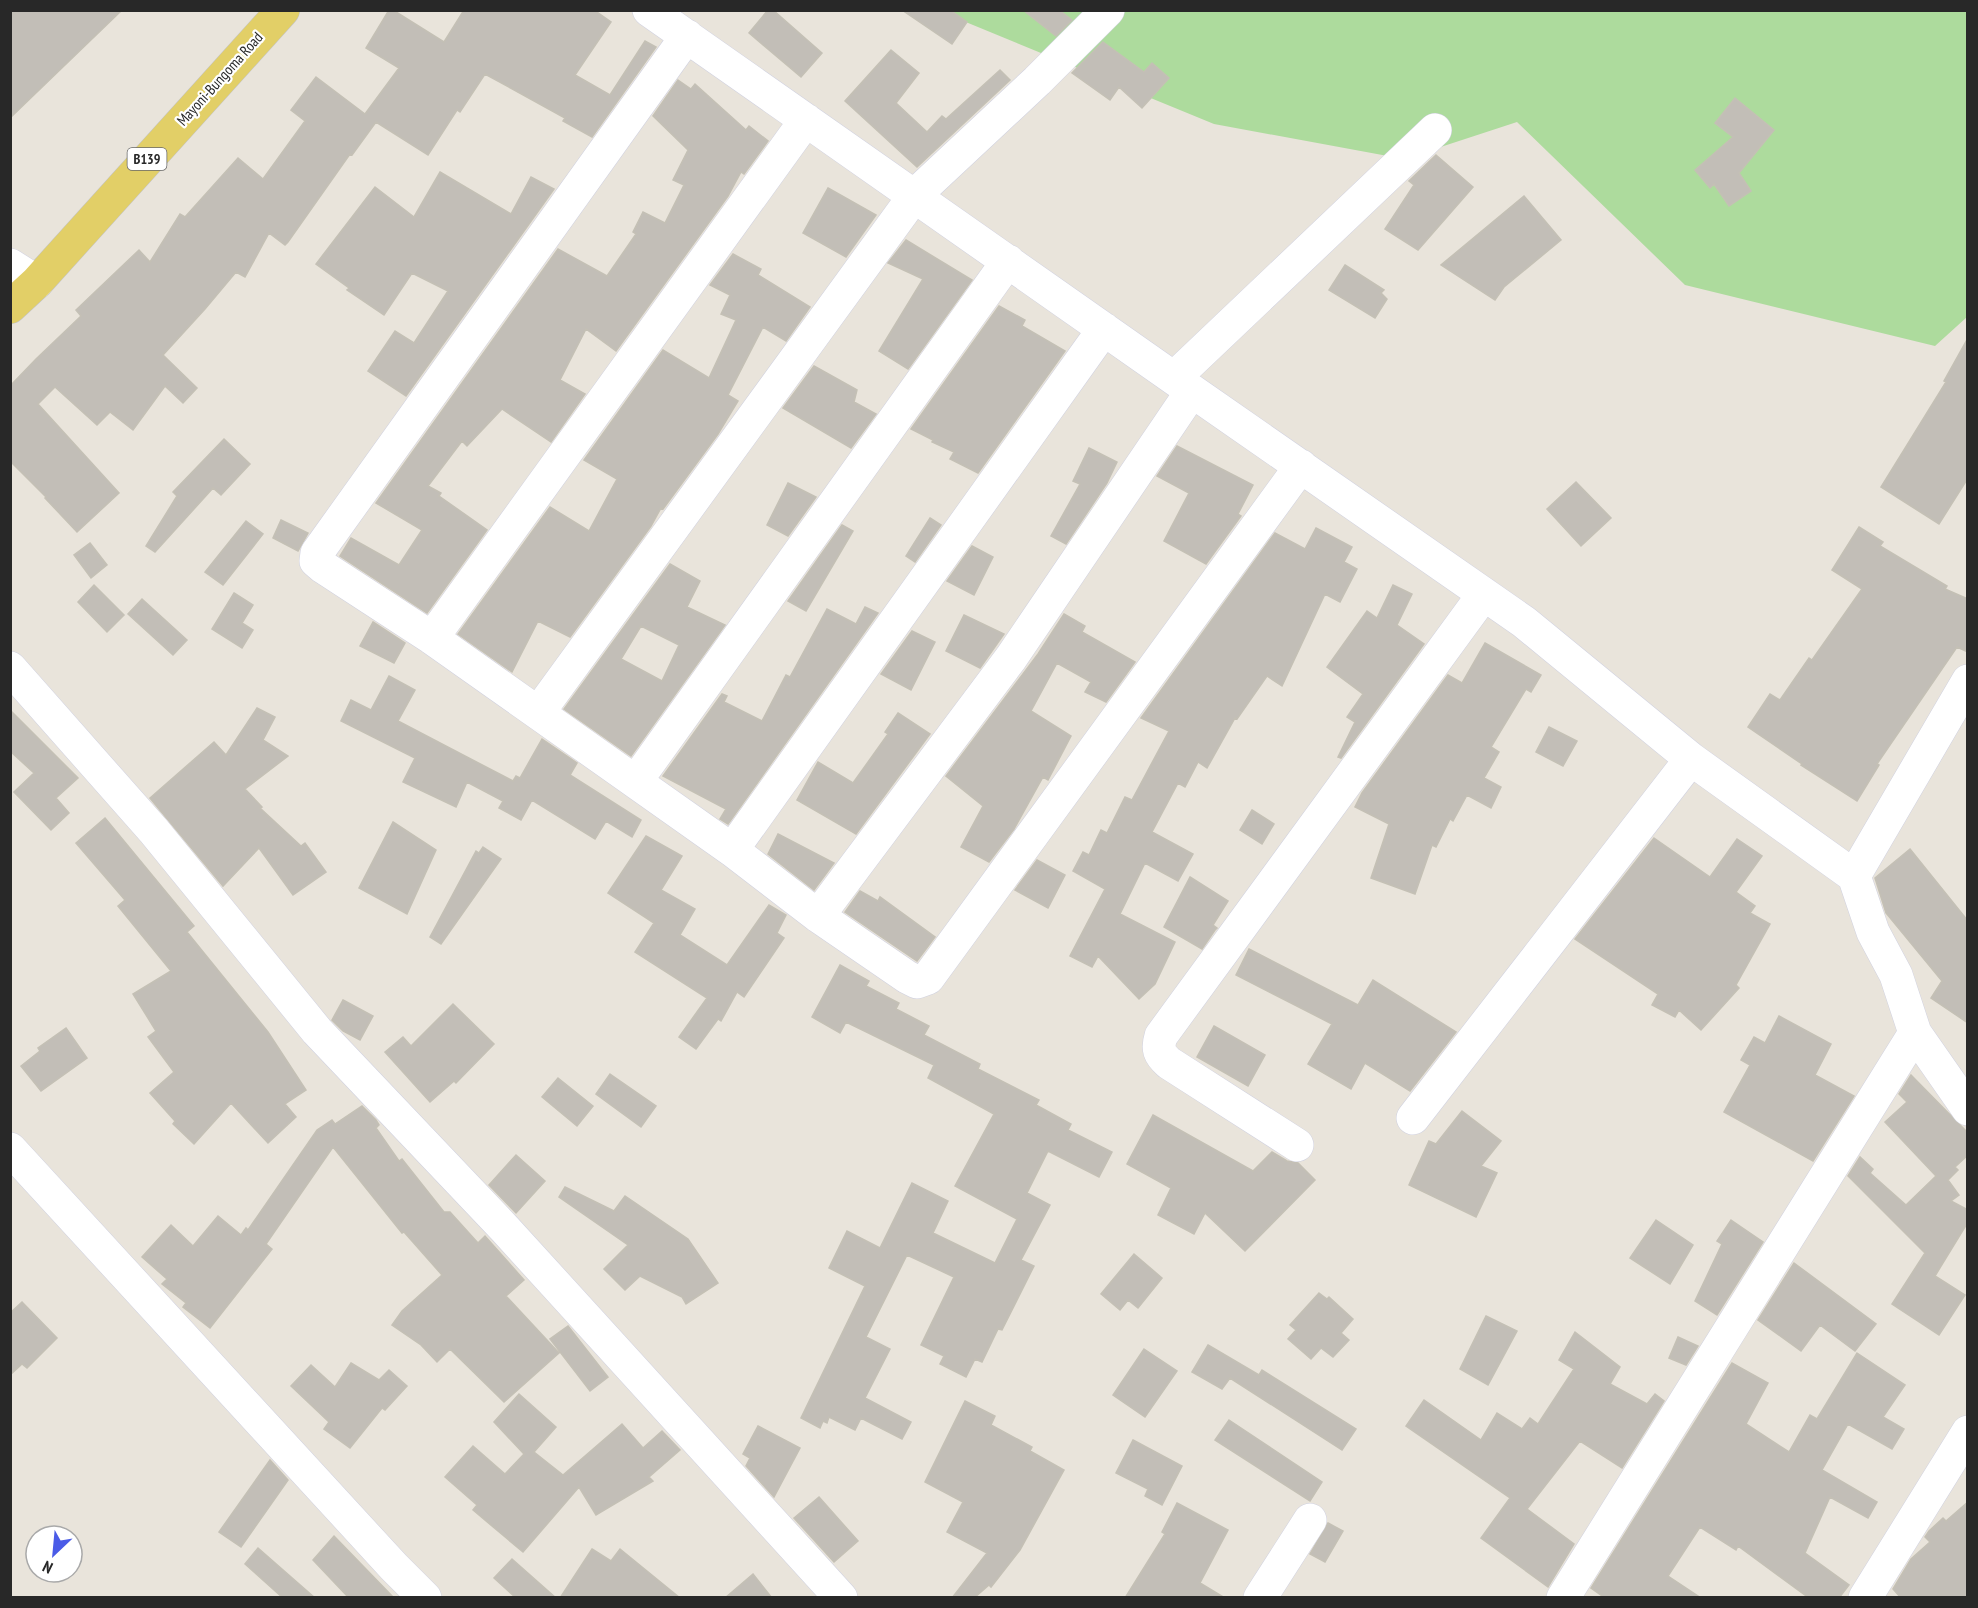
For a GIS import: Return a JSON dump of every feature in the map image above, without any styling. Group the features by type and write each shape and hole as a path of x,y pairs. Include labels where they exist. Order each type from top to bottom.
{"main road":[{"name":"Mayoni-Bungoma Road","path":"10,307 38,282 283,10"}],"street":[{"path":"649,10 1524,622 1691,759 1854,876 1873,932 1896,975 1915,1033 1968,1109"},
{"path":"538,713 915,195 1037,81 1108,10"},
{"path":"687,36 317,553 316,561 432,638 636,781 818,916 907,977 917,982 928,978 1301,466"},
{"path":"432,638 806,120"},
{"path":"818,916 1011,658 1183,385 1435,130"},
{"path":"636,781 1008,261"},
{"path":"10,265 38,282"},
{"path":"732,850 1104,329"},
{"path":"1297,1145 1169,1063 1160,1054 1158,1047 1161,1036 1484,594"},
{"path":"10,668 154,831 317,1031 505,1229 841,1598"},
{"path":"1854,876 1968,681"},
{"path":"1413,1118 1691,759"},
{"path":"1563,1598 1915,1033"},
{"path":"10,1149 425,1598"},
{"path":"1865,1598 1968,1432"},
{"path":"1260,1598 1310,1520"}],"green space":[{"path":"939,11 1967,11 1967,317 1935,346 1685,285 1517,122 1404,159 1214,124"}],"building":[{"path":"10,10 122,10 10,118"},
{"path":"389,10 393,10 444,42 464,10 594,10 611,22 575,75 610,95 645,41 656,47 592,137 563,121 565,118 485,74 460,112 457,110 428,155 376,122 352,155 350,154 288,242 285,245 269,233 245,277 236,272 163,355 197,388 183,403 165,386 133,430 110,412 97,425 55,387 38,404 119,493 77,532 10,461 10,386 81,316 76,310 139,250 150,262 180,214 185,217 238,158 263,179 305,121 291,110 316,77 365,114 399,68 366,48"},
{"path":"768,10 773,10 822,53 801,77 749,33"},
{"path":"902,10 950,10 967,22 952,44"},
{"path":"1023,10 1059,10 1072,20 1056,36"},
{"path":"1103,42 1144,72 1152,63 1169,78 1142,108 1119,87 1110,100 1072,73"},
{"path":"891,50 919,73 896,103 927,132 942,116 946,119 1000,70 1010,80 917,167 845,101"},
{"path":"678,80 691,89 695,84 746,130 749,126 768,141 744,174 741,172 728,196 616,351 586,329 560,380 585,394 551,442 502,409 467,446 462,441 428,486 441,493 439,496 487,530 427,613 340,556 351,538 399,565 422,530 376,503 558,249 607,276 636,234 633,232 643,212 665,223 684,185 673,180 688,150 653,116"},
{"path":"1735,98 1774,130 1739,173 1751,191 1729,206 1714,184 1710,188 1695,170 1733,137 1715,123"},
{"path":"1436,155 1473,187 1418,250 1385,229 1414,185 1409,181"},
{"path":"440,172 511,214 531,177 554,189 406,396 368,371 395,331 414,343 448,291 412,273 384,315 347,290 349,288 316,264 375,187 414,217"},
{"path":"828,188 876,215 846,257 803,233"},
{"path":"1524,196 1561,240 1504,287 1495,300 1441,265"},
{"path":"906,240 972,280 908,369 879,351 923,279 888,263"},
{"path":"733,254 761,269 758,275 810,307 786,341 763,327 728,395 738,401 718,434 663,509 661,508 651,526 570,637 538,621 512,672 458,634 550,507 589,531 617,479 584,460 663,350 709,378 736,320 721,314 730,295 710,285"},
{"path":"1345,265 1384,290 1381,293 1387,299 1375,318 1329,290"},
{"path":"999,306 1025,320 1022,326 1065,351 978,473 950,459 954,452 911,429"},
{"path":"1968,338 1968,478 1939,524 1881,487 1946,382 1944,381"},
{"path":"814,366 857,390 854,402 876,414 851,448 783,408"},
{"path":"224,439 250,464 221,495 213,488 155,552 146,546 177,496 173,492"},
{"path":"1177,446 1253,485 1238,514 1241,516 1206,564 1164,541 1189,493 1157,476"},
{"path":"1089,448 1117,462 1107,483 1066,544 1051,536 1080,484 1073,481"},
{"path":"1576,482 1611,518 1581,546 1547,509"},
{"path":"788,483 816,497 788,536 767,525"},
{"path":"930,518 941,525 915,562 906,556"},
{"path":"281,520 308,533 298,551 273,538"},
{"path":"246,521 263,534 223,585 205,572"},
{"path":"842,525 853,531 806,611 788,601"},
{"path":"1859,527 1883,542 1880,546 1947,586 1945,589 1968,599 1968,652 1957,647 1877,764 1879,765 1857,801 1748,727 1770,694 1780,700 1809,658 1812,660 1862,589 1832,570"},
{"path":"1316,528 1352,547 1344,562 1357,569 1340,602 1325,594 1282,686 1267,676 1237,719 1235,718 1207,768 1198,762 1185,787 1178,783 1152,832 1193,854 1178,881 1145,863 1120,914 1175,942 1155,984 1139,999 1098,956 1092,967 1070,956 1105,889 1073,871 1083,852 1089,855 1101,830 1107,833 1125,797 1132,800 1169,731 1141,718 1275,533 1305,549"},
{"path":"90,543 107,565 91,578 74,555"},
{"path":"972,546 993,557 974,595 947,581"},
{"path":"670,564 700,581 687,607 725,625 631,756 564,709","holes":["641,626 679,645 662,681 621,659"]},
{"path":"94,585 124,615 107,632 78,602"},
{"path":"1393,585 1412,594 1397,625 1424,644 1341,758 1338,757 1355,722 1347,717 1363,694 1327,667 1367,611 1377,618"},
{"path":"234,593 253,605 242,623 253,630 242,648 212,629"},
{"path":"142,599 187,640 173,655 128,614"},
{"path":"865,607 878,613 728,824 720,819 726,809 663,776 722,694 727,696 724,702 762,721 786,675 790,677 827,609 856,624"},
{"path":"1064,614 1085,626 1082,632 1135,662 1106,702 1085,692 1091,682 1057,663 1031,711 1071,736 1048,780 1043,777 1014,829 989,862 961,847 983,806 946,776 1038,654"},
{"path":"964,615 1004,634 980,668 946,651"},
{"path":"373,622 405,643 394,663 360,646"},
{"path":"912,631 935,642 911,690 881,674"},
{"path":"1485,643 1541,675 1531,692 1526,689 1491,747 1499,752 1484,778 1501,787 1491,808 1467,795 1453,821 1450,819 1436,847 1432,845 1415,894 1371,878 1389,824 1355,807 1362,793 1448,675 1462,683"},
{"path":"389,676 415,690 398,721 513,781 516,776 520,778 542,739 577,763 570,775 641,820 632,837 606,821 595,839 532,800 521,820 499,808 503,801 467,782 456,807 403,782 415,758 341,721 351,700 371,710"},
{"path":"257,708 275,717 263,740 288,756 245,789 262,807 260,808 301,846 305,843 326,872 293,895 259,848 223,886 150,798 214,742 226,755"},
{"path":"10,710 78,778 56,798 69,813 51,830 14,792 34,773 10,751"},
{"path":"898,713 930,734 856,834 797,800 818,762 853,783 888,734 885,732"},
{"path":"1549,727 1577,741 1563,766 1536,752"},
{"path":"1252,810 1274,824 1262,844 1240,830"},
{"path":"105,818 194,926 187,932 268,1032 306,1090 285,1104 296,1117 268,1143 231,1103 194,1144 173,1124 175,1121 150,1093 174,1072 148,1037 156,1031 133,994 171,971 118,906 125,900 76,843"},
{"path":"393,822 436,850 407,914 359,888"},
{"path":"778,834 834,863 814,890 768,854"},
{"path":"646,836 682,856 661,890 695,909 680,935 727,965 769,905 786,915 777,933 784,938 744,997 737,992 721,1021 718,1019 696,1049 679,1037 707,998 635,952 654,923 608,893"},
{"path":"1654,838 1710,877 1737,839 1762,856 1736,892 1755,906 1750,913 1770,924 1736,985 1739,988 1701,1030 1679,1010 1675,1017 1652,1005 1658,994 1575,939"},
{"path":"483,847 501,859 441,944 430,937 476,851 479,853"},
{"path":"1910,849 1968,921 1968,1023 1931,998 1942,981 1886,913 1875,878"},
{"path":"1037,860 1065,875 1048,908 1015,890"},
{"path":"1190,877 1228,901 1213,925 1217,928 1202,949 1164,927"},
{"path":"860,891 878,901 880,897 935,937 917,961 845,912"},
{"path":"1249,949 1358,1005 1373,980 1456,1032 1410,1091 1365,1063 1351,1089 1308,1064 1332,1024 1236,975"},
{"path":"840,965 869,981 866,986 899,1003 896,1009 929,1026 924,1035 980,1064 978,1069 1039,1100 1036,1105 1071,1124 1068,1130 1112,1152 1099,1177 1048,1151 1027,1193 1050,1205 1021,1260 1034,1266 1002,1330 998,1329 982,1362 975,1359 966,1377 940,1364 944,1356 921,1345 954,1277 907,1255 866,1337 890,1349 865,1398 911,1422 902,1439 861,1418 855,1430 829,1417 827,1423 823,1421 820,1428 801,1418 865,1286 829,1268 847,1231 880,1248 912,1183 948,1201 933,1233 995,1263 1017,1219 955,1186 994,1114 928,1078 934,1065 846,1022 840,1033 812,1017"},
{"path":"343,1000 373,1016 360,1040 343,1031 332,1020"},
{"path":"453,1004 494,1044 456,1083 454,1081 430,1102 385,1052 403,1037 411,1046"},
{"path":"1779,1016 1831,1044 1815,1075 1854,1096 1813,1161 1724,1112 1750,1065 1741,1060 1754,1037 1765,1043"},
{"path":"1214,1026 1265,1055 1248,1086 1197,1057"},
{"path":"66,1028 87,1058 41,1091 21,1066 40,1051 38,1048"},
{"path":"610,1074 656,1106 641,1127 596,1094"},
{"path":"1911,1075 1968,1133 1968,1155 1955,1167 1958,1170 1948,1180 1959,1195 1951,1201 1968,1210 1968,1222 1935,1276 1965,1295 1939,1335 1892,1304 1925,1253 1848,1176 1860,1157 1873,1169 1870,1173 1906,1205 1936,1176 1885,1122 1907,1102 1899,1094"},
{"path":"558,1078 593,1106 577,1126 542,1097"},
{"path":"362,1106 376,1120 379,1125 376,1128 399,1161 402,1159 444,1212 450,1212 478,1243 485,1236 524,1280 506,1296 559,1353 504,1402 450,1349 437,1362 421,1345 392,1325 402,1311 442,1275 404,1232 402,1233 333,1147 266,1244 272,1249 210,1328 183,1307 186,1303 162,1284 167,1279 142,1257 171,1225 193,1246 218,1216 241,1235 246,1228 248,1230 317,1130 332,1120 335,1124"},
{"path":"1462,1111 1501,1141 1481,1166 1497,1173 1476,1217 1409,1185 1429,1141 1436,1144"},
{"path":"1153,1115 1253,1171 1272,1152 1287,1161 1298,1163 1315,1180 1245,1251 1205,1213 1194,1234 1158,1215 1171,1188 1127,1164"},
{"path":"516,1155 545,1181 516,1213 489,1185"},
{"path":"565,1187 614,1211 625,1196 688,1239 718,1283 686,1304 682,1297 640,1276 625,1290 604,1269 628,1245 559,1197"},
{"path":"1656,1220 1693,1245 1670,1284 1630,1258"},
{"path":"1731,1220 1763,1242 1717,1315 1695,1301 1722,1244 1717,1241"},
{"path":"1134,1254 1162,1278 1138,1308 1128,1300 1120,1310 1101,1294"},
{"path":"1794,1263 1876,1324 1855,1351 1820,1325 1801,1351 1758,1320"},
{"path":"1319,1293 1327,1299 1329,1297 1353,1319 1341,1333 1349,1340 1333,1357 1321,1348 1311,1359 1288,1339 1296,1330 1290,1325"},
{"path":"22,1302 57,1338 27,1368 22,1364 10,1375 10,1313"},
{"path":"1486,1316 1517,1331 1488,1385 1460,1369"},
{"path":"568,1326 608,1377 590,1391 550,1339"},
{"path":"1575,1332 1620,1367 1610,1384 1647,1404 1655,1394 1664,1401 1622,1468 1580,1441 1527,1509 1574,1544 1548,1587 1481,1538 1510,1498 1406,1426 1424,1400 1481,1440 1497,1413 1522,1429 1530,1418 1538,1424 1574,1369 1559,1360"},
{"path":"1678,1337 1698,1346 1686,1365 1669,1358"},
{"path":"1208,1345 1259,1375 1262,1370 1356,1429 1342,1450 1230,1378 1222,1389 1192,1372"},
{"path":"1144,1349 1177,1371 1145,1417 1113,1395"},
{"path":"1857,1353 1905,1385 1883,1417 1904,1429 1892,1449 1848,1424 1822,1470 1877,1502 1868,1518 1830,1497 1805,1553 1849,1585 1839,1598 1809,1598 1738,1546 1736,1550 1700,1527 1668,1576 1701,1598 1605,1598 1591,1588 1732,1363 1768,1383 1746,1424 1789,1452 1810,1415 1817,1419"},
{"path":"351,1363 379,1380 389,1370 407,1386 385,1410 382,1408 350,1448 324,1429 329,1422 291,1386 311,1365 335,1387"},
{"path":"519,1394 556,1427 534,1452 563,1475 622,1424 643,1448 662,1431 680,1450 649,1477 653,1481 596,1515 579,1487 523,1552 473,1510 477,1505 445,1477 473,1446 505,1474 524,1454 494,1422"},
{"path":"965,1401 995,1416 991,1425 1032,1447 1030,1451 1064,1470 1020,1550 991,1587 989,1585 974,1598 952,1598 987,1553 947,1532 963,1502 925,1482"},
{"path":"1229,1420 1322,1482 1310,1501 1215,1440"},
{"path":"758,1426 800,1448 774,1497 746,1466 750,1458 743,1454"},
{"path":"1133,1440 1182,1466 1162,1505 1145,1496 1148,1489 1116,1473"},
{"path":"270,1460 288,1480 241,1547 219,1532"},
{"path":"819,1497 858,1541 834,1562 794,1518"},
{"path":"1968,1502 1968,1598 1901,1598 1893,1589 1911,1559 1930,1542 1925,1537 1929,1531 1943,1518 1946,1521"},
{"path":"1177,1503 1228,1530 1200,1583 1225,1598 1125,1598 1165,1534 1162,1532"},
{"path":"1328,1523 1343,1531 1325,1562 1310,1554"},
{"path":"334,1536 394,1598 349,1598 313,1560"},
{"path":"258,1548 315,1598 283,1598 245,1564"},
{"path":"592,1549 611,1561 620,1549 680,1598 560,1598"},
{"path":"512,1559 556,1598 516,1598 494,1578"},
{"path":"753,1574 772,1598 725,1598"}]}
